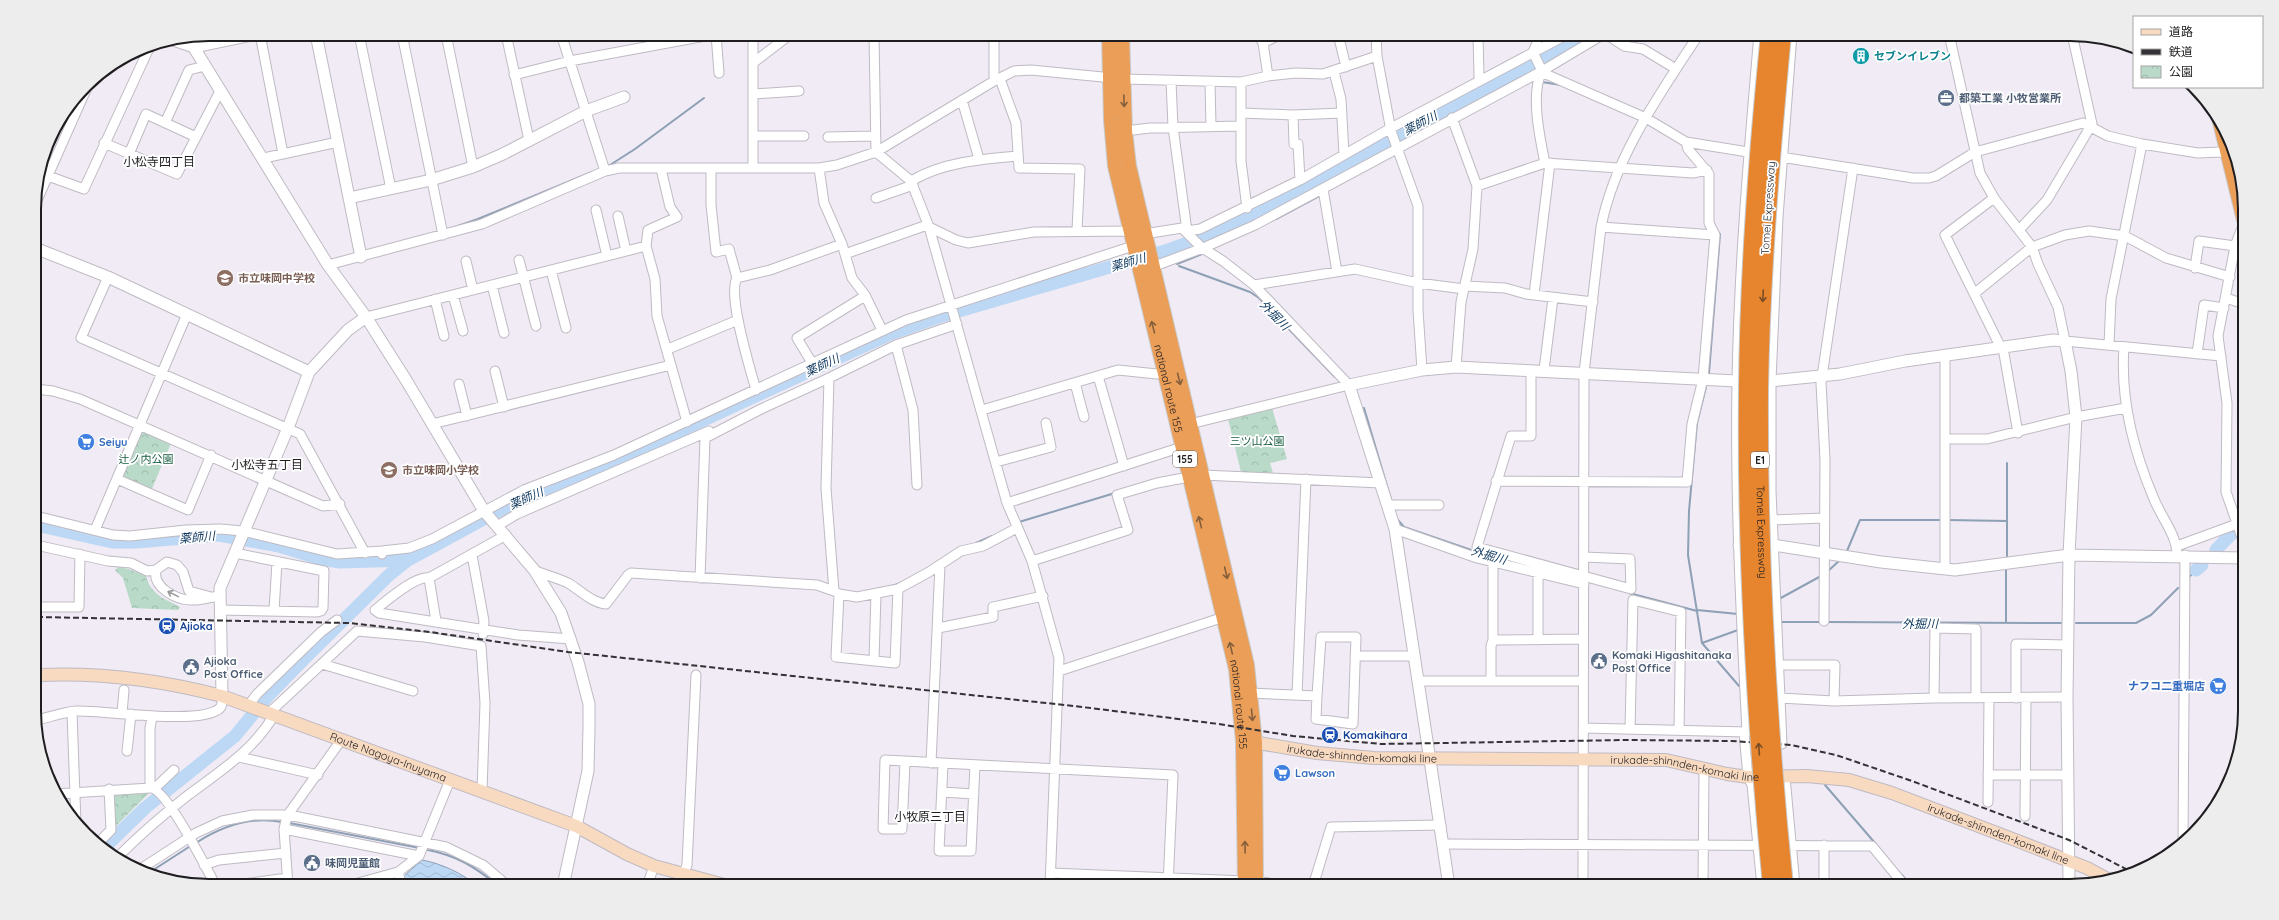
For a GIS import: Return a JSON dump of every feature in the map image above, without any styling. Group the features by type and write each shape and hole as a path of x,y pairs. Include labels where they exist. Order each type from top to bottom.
{"highway":[{"name":"national route 155","path":"1111,41 1129,166 1190,424 1196,476 1236,669 1249,742"},
{"name":"national route 155","path":"1121,41 1116,78 1115,166 1129,231 1182,447 1196,476 1247,666 1250,693 1250,879"},
{"name":"Tomei Expressway","path":"1768,41 1759,147 1748,310 1747,469 1752,651 1770,879"},
{"name":"Tomei Expressway","path":"1782,41 1765,249 1760,388 1760,470 1766,649 1778,818 1784,879"}],"main road":[{"name":"Route Nagoya-Inuyama","path":"41,675 77,673 128,677 184,687 222,696 576,826 627,854 654,866 699,879"},
{"name":"irukade-shinnden-komaki line","path":"1249,742 1352,757 1432,760 1666,760 1748,776 1828,777 1848,780 1885,791 2070,861 2101,876"}],"street":[{"path":"204,41 191,43 264,158 328,265 366,317 484,511 536,570 550,592 571,639 589,704 588,771 565,879"},
{"path":"262,41 283,154"},
{"path":"317,41 361,257"},
{"path":"360,41 391,189"},
{"path":"403,41 443,235"},
{"path":"447,41 473,167"},
{"path":"507,41 529,140"},
{"path":"563,41 605,171"},
{"path":"514,75 658,41"},
{"path":"717,41 719,73"},
{"path":"753,41 753,168"},
{"path":"753,63 782,41"},
{"path":"874,41 874,136 876,152 912,183 928,226 982,410 1007,503 1032,561 1043,596 1059,658 1050,879"},
{"path":"994,41 997,80 1016,123 1019,168 1080,169 1077,230"},
{"path":"1266,41 1262,43 1268,76"},
{"path":"1342,41 1346,67"},
{"path":"1376,41 1377,56 1391,130 1418,206 1418,283 1422,370"},
{"path":"1478,41 1479,77 1481,80"},
{"path":"1537,41 1533,54 1541,70 1646,118 1686,142 1781,155 1912,178 1929,178 1975,152 2083,123 2108,136 2142,144 2198,153 2220,152 2229,154"},
{"path":"1188,233 1247,208 1481,80 1556,41"},
{"path":"1152,266 1202,248 1255,225 1593,41"},
{"path":"1616,41 1624,46 1643,48 1676,69"},
{"path":"1583,879 1584,373 1601,227 1605,210 1632,141 1694,41"},
{"path":"1583,728 1747,732 1739,546 1737,381 1743,214 1757,41"},
{"path":"1782,744 1777,665 1771,491 1771,381 1781,155 1791,41"},
{"path":"1951,41 1980,173 1994,198 2032,248 2058,307 2071,370 2076,417 2069,555 2067,697 2069,879"},
{"path":"2019,230 2046,200 2090,127 2092,121 2074,41"},
{"path":"48,176 84,189 147,53"},
{"path":"328,265 482,224 605,171 619,168 819,168 837,166 876,152 962,100 1014,71 1031,70 1116,78 1171,81 1241,82 1268,76 1334,72 1377,56"},
{"path":"166,123 189,70 205,66"},
{"path":"1534,295 1547,163 1538,120 1538,79 1541,70"},
{"path":"1334,72 1342,113 1344,155"},
{"path":"1171,81 1173,127 1188,233"},
{"path":"1210,82 1211,126"},
{"path":"1241,82 1241,161 1247,208"},
{"path":"104,143 177,174 220,90"},
{"path":"753,94 799,91"},
{"path":"349,198 431,180 473,167 503,154 586,111 624,97"},
{"path":"42,190 82,100"},
{"path":"962,100 979,159"},
{"path":"1241,113 1293,115 1342,113"},
{"path":"129,154 146,114 196,137"},
{"path":"1293,115 1294,144 1298,144 1300,180"},
{"path":"1452,118 1477,186 1473,250 1465,287 1456,367"},
{"path":"1125,131 1173,127 1241,126"},
{"path":"753,136 804,136"},
{"path":"828,137 874,136"},
{"path":"264,158 338,142"},
{"path":"1496,481 1687,482 1692,424 1703,379 1715,235 1709,223 1709,174 1688,149 1686,142"},
{"path":"2109,345 2111,299 2125,236 2142,144"},
{"path":"876,198 912,183 922,175 979,159 1018,156"},
{"path":"1477,186 1547,163 1693,173 1707,170"},
{"path":"711,168 710,199 716,252 729,249 737,278 733,288 738,320 756,390"},
{"path":"819,168 824,203 842,244 852,278 866,296 882,330"},
{"path":"1824,621 1824,518 1826,460 1821,383 1824,376 1853,168"},
{"path":"661,169 670,207 677,217 648,230 646,246 655,279 657,316 668,349 687,422"},
{"path":"1323,189 1337,272"},
{"path":"1994,198 1945,235 2002,348 2018,432"},
{"path":"596,210 607,256"},
{"path":"1743,214 1778,217"},
{"path":"618,216 626,251"},
{"path":"845,254 928,226 956,240 968,243 1034,232 1077,230 1129,231 1144,234 1182,228 1202,248 1254,285 1350,385 1395,529 1418,681 1432,760 1448,879"},
{"path":"1601,227 1715,235"},
{"path":"1975,293 2032,248 2065,235 2089,231 2125,236 2166,258 2230,277"},
{"path":"2238,238 2235,246 2218,336 2227,403 2226,492 2238,516"},
{"path":"2196,268 2200,241 2235,246"},
{"path":"737,278 770,270 842,244"},
{"path":"156,570 156,580 160,587 183,599 191,600 215,596 220,588 288,428 309,372 348,330 366,317 646,246"},
{"path":"41,517 95,530 130,536 201,529 243,531 337,554 382,552 409,548 524,490 614,455 882,330 951,305 1133,246"},
{"path":"41,250 108,277 309,372"},
{"path":"519,260 536,326"},
{"path":"466,261 473,290"},
{"path":"1254,285 1358,269 1418,283 1465,287 1505,288 1534,295 1593,302"},
{"path":"551,270 566,328"},
{"path":"108,277 82,338 163,372 288,428 304,437 365,552"},
{"path":"492,285 504,333"},
{"path":"453,295 463,331"},
{"path":"812,363 797,338 866,296"},
{"path":"1544,370 1553,298"},
{"path":"2226,298 2238,302"},
{"path":"434,300 444,336"},
{"path":"2197,354 2204,305 2224,308"},
{"path":"95,530 187,314"},
{"path":"668,349 738,320"},
{"path":"700,578 705,438 733,423 896,345 957,324"},
{"path":"1190,424 1350,385 1422,370 1456,367 1544,370 1737,381 1771,381 1824,376 2053,340 2221,356"},
{"path":"896,345 913,410 917,485"},
{"path":"2124,347 2122,389 2126,408 2145,476 2154,500 2179,552 2183,835"},
{"path":"1945,357 1945,569"},
{"path":"432,424 671,365"},
{"path":"982,410 1123,370 1157,374"},
{"path":"1477,558 1478,548 1496,481 1511,436 1531,436 1531,370"},
{"path":"495,371 504,407"},
{"path":"1098,376 1124,466"},
{"path":"829,378 826,488 837,592 836,657 895,663 898,589"},
{"path":"1075,383 1084,417"},
{"path":"459,384 467,416"},
{"path":"41,390 53,391 80,399 211,455 323,506 340,504"},
{"path":"1945,439 1987,440 2076,417 2126,408"},
{"path":"497,526 517,514 733,423"},
{"path":"996,462 1051,447 1046,423"},
{"path":"1007,503 1182,447"},
{"path":"117,479 188,510 211,455"},
{"path":"1032,561 1128,530 1117,495 1158,483 1196,476 1381,482"},
{"path":"1297,695 1306,479"},
{"path":"1738,496 1771,491"},
{"path":"1388,505 1427,502 1439,505"},
{"path":"1772,520 1824,518"},
{"path":"2179,552 2238,523"},
{"path":"536,570 583,592 597,603 606,604 631,573 818,585 857,597 898,589 940,565 961,550 983,546 1017,528"},
{"path":"1395,529 1477,558 1538,574 1584,580 1631,589 1630,559 1584,557"},
{"path":"506,535 429,578 422,578 405,588 375,610 379,613 436,621 483,632 571,639"},
{"path":"1739,546 1773,545 1945,569 1998,565 2069,555 2179,552 2238,557"},
{"path":"41,546 108,561 131,563 143,570 156,570 167,562 178,565 183,572 186,586 189,591 215,596"},
{"path":"1479,548 1584,580"},
{"path":"220,610 317,612 324,608 324,571 235,553"},
{"path":"41,607 79,607 80,554"},
{"path":"472,555 484,621 483,632"},
{"path":"274,611 277,562"},
{"path":"1490,680 1491,646 1493,640 1493,562"},
{"path":"931,763 940,565"},
{"path":"1538,574 1538,640"},
{"path":"429,578 436,621"},
{"path":"874,661 876,593"},
{"path":"41,719 72,712 127,713 152,716 187,716 212,712 222,706 220,610 215,596"},
{"path":"938,628 993,617 993,607 1043,596"},
{"path":"1630,729 1633,600 1681,612 1679,730"},
{"path":"1059,671 1224,617"},
{"path":"248,706 257,694 322,632 337,620"},
{"path":"1934,698 1935,628 1976,628 1976,698"},
{"path":"121,854 170,805 239,757 259,736 269,713 357,631 425,637 481,646 485,703 482,791"},
{"path":"1321,637 1356,637 1353,724 1316,719 1317,696 1321,637"},
{"path":"1493,640 1583,640"},
{"path":"2016,698 2016,644 2068,645"},
{"path":"1355,656 1415,656"},
{"path":"322,664 413,691"},
{"path":"1777,665 1835,665 1834,701"},
{"path":"683,875 686,865 696,675"},
{"path":"1418,681 1583,681"},
{"path":"124,690 127,713 128,750"},
{"path":"1250,693 1317,696"},
{"path":"1780,698 1834,701 1934,698 2067,697"},
{"path":"1988,802 1989,698"},
{"path":"2025,816 2026,698"},
{"path":"72,712 76,813"},
{"path":"152,716 150,728 154,789 170,805 212,879"},
{"path":"1744,732 1748,776 1752,785 1761,879"},
{"path":"288,879 284,828 288,815 318,775 342,739"},
{"path":"239,757 318,775"},
{"path":"905,762 902,829 883,829 886,760 1172,775 1168,879"},
{"path":"943,764 939,850 971,851 975,765"},
{"path":"1703,879 1704,768"},
{"path":"62,793 109,789 154,789 174,770"},
{"path":"1988,775 2068,775"},
{"path":"1785,777 1794,879"},
{"path":"372,879 398,872 419,856 450,780"},
{"path":"101,840 111,830 109,789"},
{"path":"942,792 974,794"},
{"path":"145,866 222,821 237,817 267,814 288,815 379,835 425,843 463,854 483,865 500,879"},
{"path":"1315,879 1331,827 1441,825"},
{"path":"284,828 419,856"},
{"path":"1444,844 1872,846 1899,879"},
{"path":"1824,845 1824,879"},
{"path":"204,865 219,860 286,853"},
{"path":"649,879 654,866"},
{"path":"398,872 400,879"},
{"path":"1051,872 1133,879"}],"green space":[{"name":"三ツ山公園","path":"1272,408 1287,459 1270,463 1273,473 1241,472 1228,419"},
{"name":"辻ノ内公園","path":"141,428 172,441 151,491 120,477"},
{"path":"118,567 129,569 146,576 155,592 180,607 178,610 132,608 123,578 115,570"},
{"path":"151,791 113,829 112,793"}],"water":[{"path":"422,860 452,870 468,879 405,879 404,876"}],"waterway":[{"name":"薬師川","path":"41,526 112,542 136,542 219,535 279,546 321,559 340,562 408,560 511,504 669,436 890,334 938,317 1165,251 1225,229 1573,41"},
{"path":"1542,82 1561,85"},
{"path":"610,165 635,149 704,98"},
{"path":"455,227 592,172"},
{"path":"1276,219 1321,195"},
{"path":"1709,373 1720,234 1718,232"},
{"name":"外掘川","path":"1165,251 1169,255"},
{"path":"1177,264 1202,254"},
{"name":"外掘川","path":"1179,266 1250,292 1259,298 1335,377"},
{"path":"1706,387 1697,423 1689,511 1688,555 1702,643 1739,686"},
{"name":"外掘川","path":"1364,408 1392,503"},
{"path":"2007,463 2007,521"},
{"path":"1019,522 1115,493"},
{"name":"外掘川","path":"1397,519 1404,527 1480,553 1517,563"},
{"path":"1847,551 1860,520 1943,520"},
{"path":"1948,520 2007,521 2007,560"},
{"name":"外掘川","path":"2216,550 2236,529"},
{"path":"976,543 992,536"},
{"path":"108,845 145,808 235,736 267,697 304,659 389,575 408,560"},
{"path":"1827,572 1840,560"},
{"name":"外掘川","path":"2196,570 2202,565"},
{"path":"2006,568 2006,623"},
{"name":"外掘川","path":"2188,578 2196,570"},
{"path":"1779,599 1821,576"},
{"path":"892,586 901,583"},
{"name":"外掘川","path":"2076,623 2136,623 2151,615 2178,588"},
{"name":"外掘川","path":"1629,593 1697,611"},
{"path":"1697,610 1738,614"},
{"name":"外掘川","path":"1779,622 1821,622"},
{"name":"外掘川","path":"1827,622 2061,623"},
{"name":"外掘川","path":"1702,643 1738,630"},
{"path":"1825,785 1875,843"},
{"path":"196,843 226,827 237,824 259,820 282,822"},
{"path":"289,823 420,848"},
{"path":"154,870 192,845"},
{"path":"424,849 456,858 481,872 490,879"},
{"path":"1902,875 1905,879"}],"railway":[{"path":"41,617 349,623 430,632 568,652 1074,706 1219,724 1293,736 1381,744 1625,740 1732,741 1791,745 1836,755 1912,781 2069,840 2126,869"}],"place":[{"name":"セブンイレブン","path":"1861,56"},
{"name":"都築工業 小牧営業所","path":"1946,98"},
{"name":"市立味岡中学校","path":"225,278"},
{"name":"Seiyu","path":"86,442"},
{"name":"市立味岡小学校","path":"389,470"},
{"name":"Ajioka","path":"167,626"},
{"name":"Komaki Higashitanaka Post Office","path":"1599,661"},
{"name":"Ajioka Post Office","path":"191,667"},
{"name":"ナフコ二重堀店","path":"2218,686"},
{"name":"Komakihara","path":"1330,735"},
{"name":"Lawson","path":"1282,773"},
{"name":"味岡児童館","path":"312,863"}],"district":[{"name":"小松寺四丁目","path":"159,161"},
{"name":"小松寺五丁目","path":"267,464"},
{"name":"小牧原三丁目","path":"930,816"}]}
